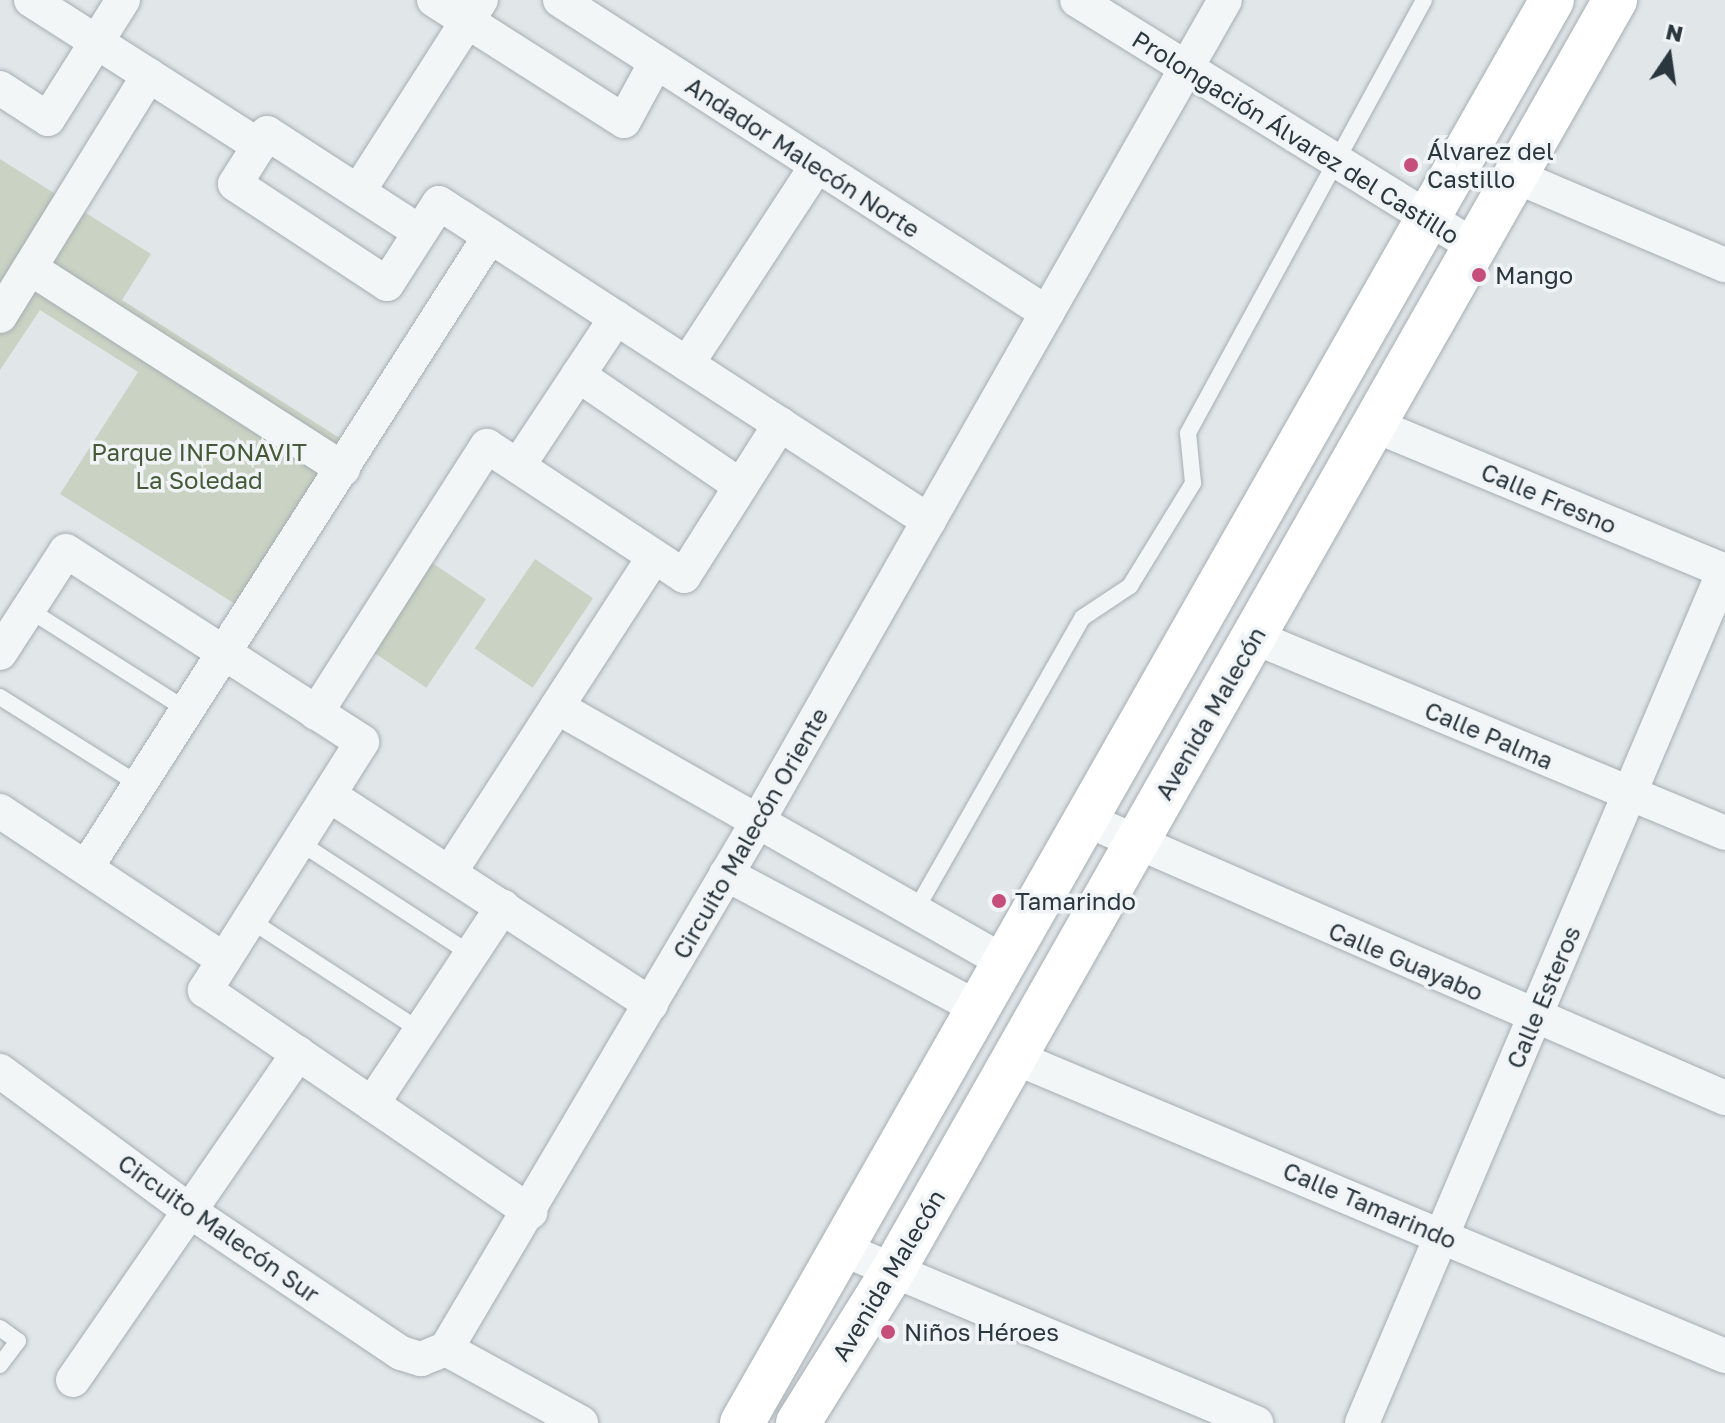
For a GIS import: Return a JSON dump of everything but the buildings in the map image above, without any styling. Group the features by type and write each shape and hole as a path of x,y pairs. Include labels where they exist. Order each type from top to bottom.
{"street":[{"path":"31,0 149,75 358,192 420,232"},
{"path":"0,88 48,119 123,0"},
{"path":"434,0 474,11 624,121 656,62"},
{"name":"Andador Malecón Norte","path":"560,0 1047,313"},
{"name":"Prolongación Álvarez del Castillo","path":"1077,0 1476,247"},
{"name":"Circuito Malecón Oriente","path":"446,1349 531,1212 755,826 1225,0"},
{"name":"Avenida Malecón","path":"742,1423 847,1251 1552,0"},
{"name":"Avenida Malecón","path":"798,1423 893,1271 1615,0"},
{"path":"358,192 474,11"},
{"path":"0,316 149,75"},
{"path":"263,139 235,184 387,284 439,203 929,521"},
{"path":"687,364 817,165"},
{"path":"1515,176 1725,265"},
{"path":"86,868 490,236"},
{"path":"30,268 343,469"},
{"path":"518,466 616,318"},
{"path":"578,375 741,486"},
{"path":"316,713 487,446 684,576 780,424"},
{"name":"Calle Fresno","path":"1374,425 1724,571"},
{"path":"0,653 66,551 362,742 205,990 531,1212"},
{"path":"450,872 654,557"},
{"name":"Calle Esteros","path":"1362,1423 1724,571"},
{"name":"Calle Palma","path":"1254,637 1725,833"},
{"path":"557,707 755,826 1008,964"},
{"path":"329,795 651,1004"},
{"path":"0,811 224,960"},
{"name":"Calle Guayabo","path":"1089,821 1136,845 1725,1098"},
{"path":"726,874 982,1010"},
{"path":"372,1104 503,906"},
{"path":"73,1380 299,1053"},
{"name":"Calle Tamarindo","path":"1014,1057 1725,1356"},
{"name":"Circuito Malecón Sur","path":"0,1071 191,1212 401,1353 421,1359 446,1349"},
{"path":"847,1251 1256,1423"},
{"path":"446,1349 581,1423"}],"lane":[{"path":"914,913 1082,618 1130,586 1193,483 1188,433 1333,160 1424,0"},
{"path":"28,609 188,711"},
{"path":"0,697 140,785"},
{"path":"299,842 471,954"},
{"path":"250,920 421,1031"},
{"path":"0,1328 18,1341 0,1365"}],"green space":[{"name":"Parque INFONAVIT La Soledad","path":"0,159 151,254 122,300 346,442 240,607 60,494 138,372 40,310 0,370"},
{"path":"535,559 593,598 533,688 475,649"},
{"path":"428,560 486,599 426,688 368,649"}],"place":[{"name":"Álvarez del Castillo","path":"1411,165"},
{"name":"Mango","path":"1479,275"},
{"name":"Tamarindo","path":"999,901"},
{"name":"Niños Héroes","path":"888,1332"}]}
